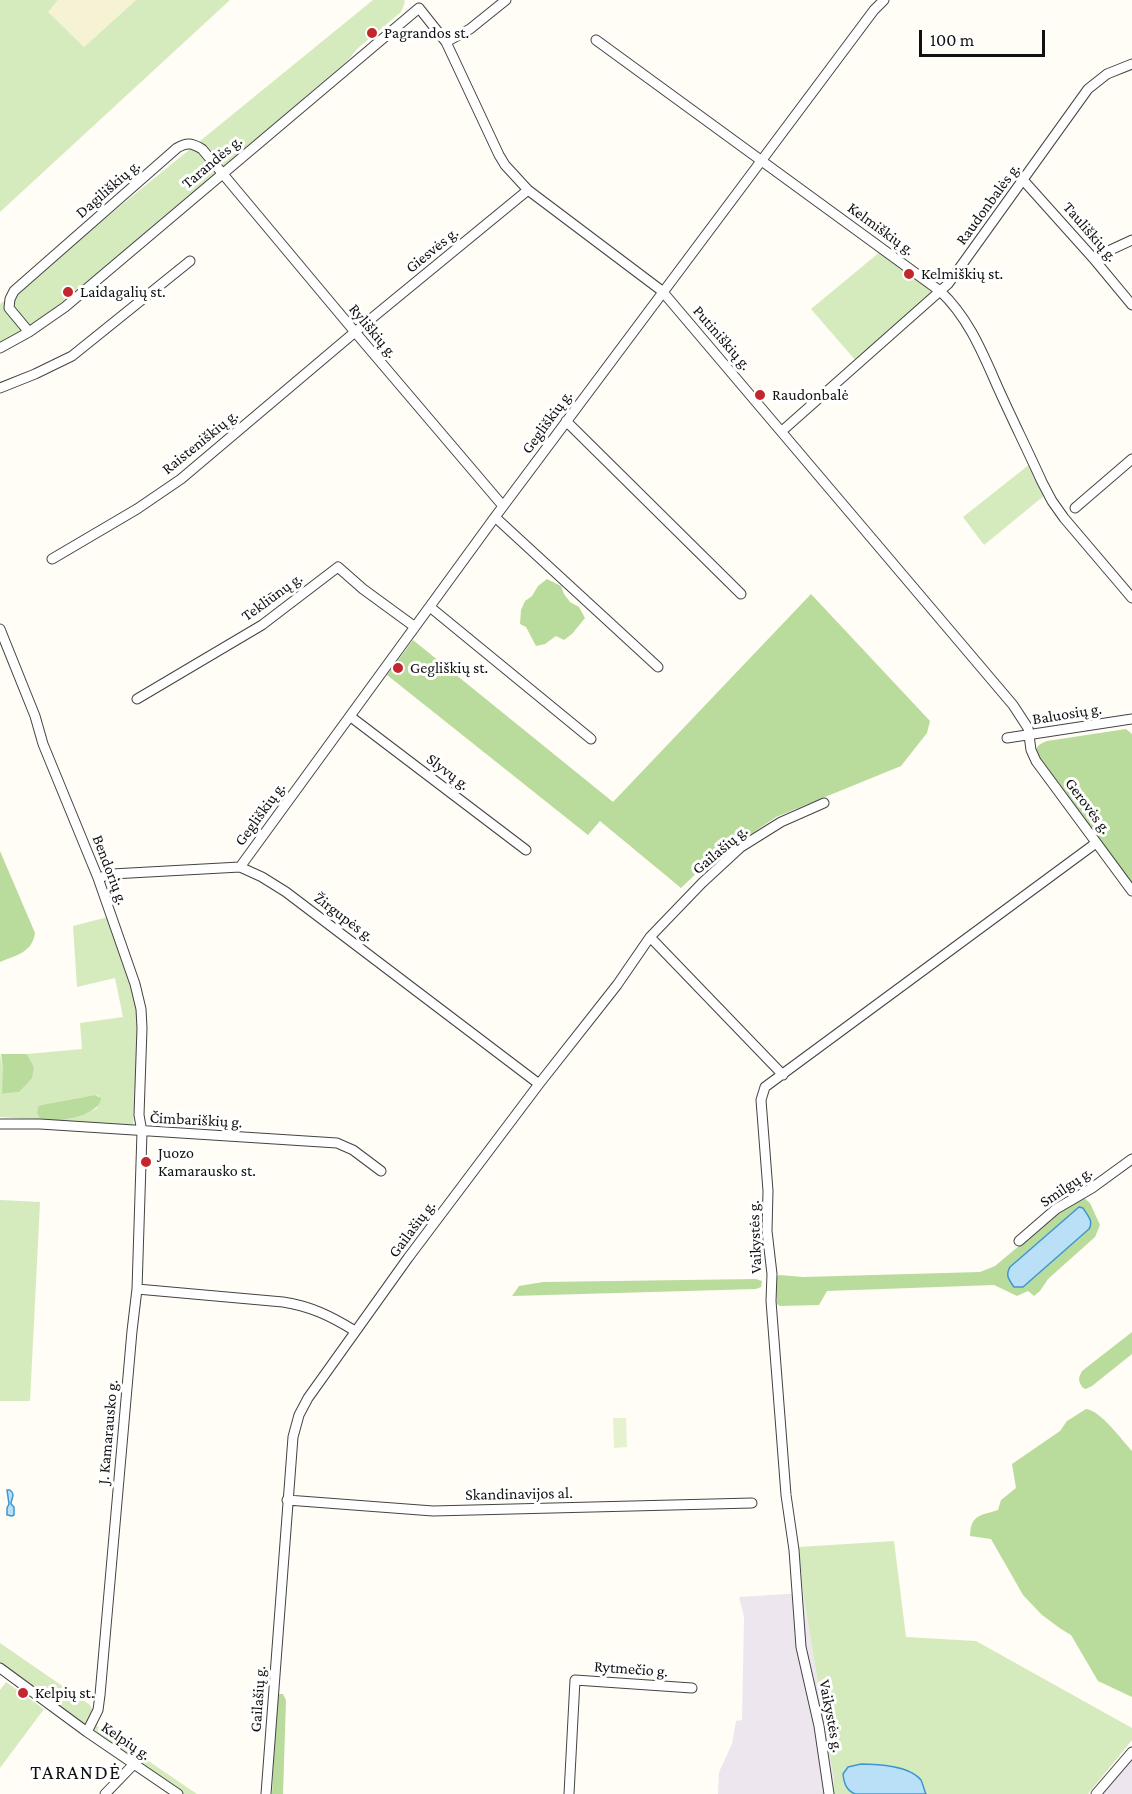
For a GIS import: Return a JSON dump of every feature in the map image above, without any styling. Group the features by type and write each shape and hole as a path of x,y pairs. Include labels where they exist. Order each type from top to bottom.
{"street":[{"path":"446,42 470,29 506,0"},
{"name":"Gegliškių g.","path":"240,867 662,291 874,10 884,0"},
{"name":"Tarandės g.","path":"0,348 29,332 65,307 415,4 435,28"},
{"name":"Putiniškių g.","path":"435,28 446,42 505,165 528,190 662,291 1013,705 1025,723 1029,735"},
{"name":"Kelmiškių g.","path":"596,40 940,291 955,305 984,357 1052,501 1132,598"},
{"name":"Raudonbalės g.","path":"782,431 953,279 1088,89 1107,74 1132,64"},
{"name":"Dagiliškių g.","path":"29,332 9,308 14,291 177,148 186,143 202,148 222,173"},
{"name":"Ryliškių g.","path":"222,173 503,506"},
{"name":"Tauliškių g.","path":"1024,181 1094,258 1132,305"},
{"name":"Giesvės g.","path":"355,332 528,190"},
{"path":"1094,258 1132,240"},
{"path":"0,388 72,356 189,261"},
{"name":"Raisteniškių g.","path":"52,559 130,513 181,479 355,332"},
{"path":"566,421 741,594"},
{"path":"1075,508 1132,459"},
{"path":"495,517 658,667"},
{"name":"Tekliūnų g.","path":"137,699 262,625 338,567 363,589 416,627"},
{"path":"430,607 591,739"},
{"name":"Bendorių g.","path":"0,629 124,947 141,1009 139,1114 142,1132"},
{"name":"Slyvų g.","path":"351,717 526,850"},
{"name":"Baluosių g.","path":"1007,738 1132,719"},
{"name":"Gerovės g.","path":"1029,735 1031,750 1036,761 1132,891"},
{"name":"Gailašių g.","path":"266,1794 293,1437 299,1415 308,1398 355,1331 650,937 702,883 741,848 781,822 824,803"},
{"name":"Vaikystės g.","path":"829,1794 819,1726 801,1647 794,1550 786,1495 771,1301 772,1274 767,1232 768,1191 761,1100 765,1087 1096,843"},
{"name":"Žirgupės g.","path":"98,878 112,874 240,867 262,877 286,892 539,1084"},
{"path":"650,937 783,1075"},
{"name":"Čimbariškių g.","path":"0,1124 40,1124 337,1143 353,1150 381,1171"},
{"name":"J. Kamarausko g.","path":"87,1732 98,1710 100,1695 137,1289 142,1132"},
{"name":"Smilgų g.","path":"1019,1241 1056,1209 1092,1188 1132,1160"},
{"path":"137,1289 302,1305 335,1318 355,1331"},
{"name":"Skandinavijos al.","path":"287,1500 433,1511 752,1503"},
{"name":"Kelpių g.","path":"0,1668 87,1732 178,1794"},
{"name":"Rytmečio g.","path":"569,1794 575,1680 692,1688"},
{"path":"1096,1794 1132,1752"},
{"path":"105,1794 134,1764"}],"shaded area":[{"path":"58,0 136,0 84,47 47,12"},
{"path":"803,1593 834,1780 833,1794 718,1794 719,1772 732,1744 736,1721 742,1720 744,1617 739,1597"},
{"path":"1132,1756 1132,1794 1100,1794"}],"green space":[{"path":"0,0 58,0 48,12 84,47 136,0 230,0 0,212"},
{"path":"373,0 404,0 405,2 401,12 358,48 347,61 102,271 35,324 0,343 0,304"},
{"path":"881,251 931,291 930,295 856,361 811,309"},
{"path":"1030,464 1045,495 984,545 963,517"},
{"path":"547,579 561,586 570,602 579,607 585,618 564,640 556,636 545,644 536,646 526,627 520,624 521,610 525,601"},
{"path":"811,594 930,721 927,733 901,766 776,817 703,867 681,888 600,821 588,835 387,675 413,640 613,802"},
{"path":"1126,729 1132,734 1132,883 1036,753 1039,745 1047,741"},
{"path":"0,851 35,933 27,949 0,962"},
{"path":"108,917 126,969 138,1023 133,1128 0,1117 0,1054 3,1094 19,1092 34,1067 27,1054 82,1049 80,1023 123,1017 115,978 77,987 73,926","holes":["99,1096 97,1108 64,1120 46,1119 40,1116 37,1110 41,1105"]},
{"path":"1,1054 27,1054 34,1067 32,1078 19,1092 2,1094"},
{"path":"95,1095 101,1098 99,1104 77,1117 50,1120 41,1118 37,1113 41,1105"},
{"path":"1079,1198 1084,1198 1090,1203 1100,1225 1095,1237 1048,1279 1034,1296 1028,1291 1017,1296 994,1285 827,1291 819,1305 780,1306 777,1304 775,1277 780,1275 803,1277 980,1272 995,1266"},
{"path":"0,1200 40,1202 30,1401 0,1401"},
{"path":"756,1279 762,1281 761,1287 756,1289 512,1296 519,1286 543,1282"},
{"path":"1132,1332 1132,1354 1092,1386 1083,1388 1079,1380 1082,1371"},
{"path":"1086,1409 1098,1414 1132,1451 1132,1697 1098,1681 1071,1635 1042,1615 1023,1595 991,1539 970,1536 975,1520 981,1515 998,1510 1001,1500 1016,1488 1012,1464 1060,1431 1067,1421"},
{"path":"613,1418 626,1418 627,1447 614,1448"},
{"path":"894,1541 906,1637 976,1641 1132,1728 1132,1740 1088,1794 926,1794 920,1780 886,1767 859,1765 848,1767 850,1792 855,1794 833,1794 834,1780 803,1593 799,1547"},
{"path":"0,1643 90,1705 98,1720 97,1726 197,1794 183,1794 0,1664"},
{"path":"6,1682 44,1709 0,1768 0,1690"},
{"path":"277,1694 283,1694 286,1700 283,1794 272,1794"}],"water":[{"path":"1079,1207 1083,1208 1089,1218 1091,1223 1089,1229 1023,1287 1014,1287 1008,1275 1010,1267"},
{"path":"7,1490 13,1493 11,1504 14,1507 14,1515 12,1516 7,1515 9,1504"},
{"path":"861,1764 885,1765 916,1775 921,1780 926,1794 855,1794 846,1786 843,1774 848,1767"}],"place":[{"name":"Pagrandos st.","path":"372,33"},
{"name":"Kelmiškių st.","path":"909,274"},
{"name":"Laidagalių st.","path":"68,292"},
{"name":"Raudonbalė","path":"760,395"},
{"name":"Gegliškių st.","path":"398,668"},
{"name":"Juozo Kamarausko st.","path":"146,1162"},
{"name":"Kelpių st.","path":"23,1693"}],"district":[{"name":"TARANDĖ","path":"76,1773"}]}
